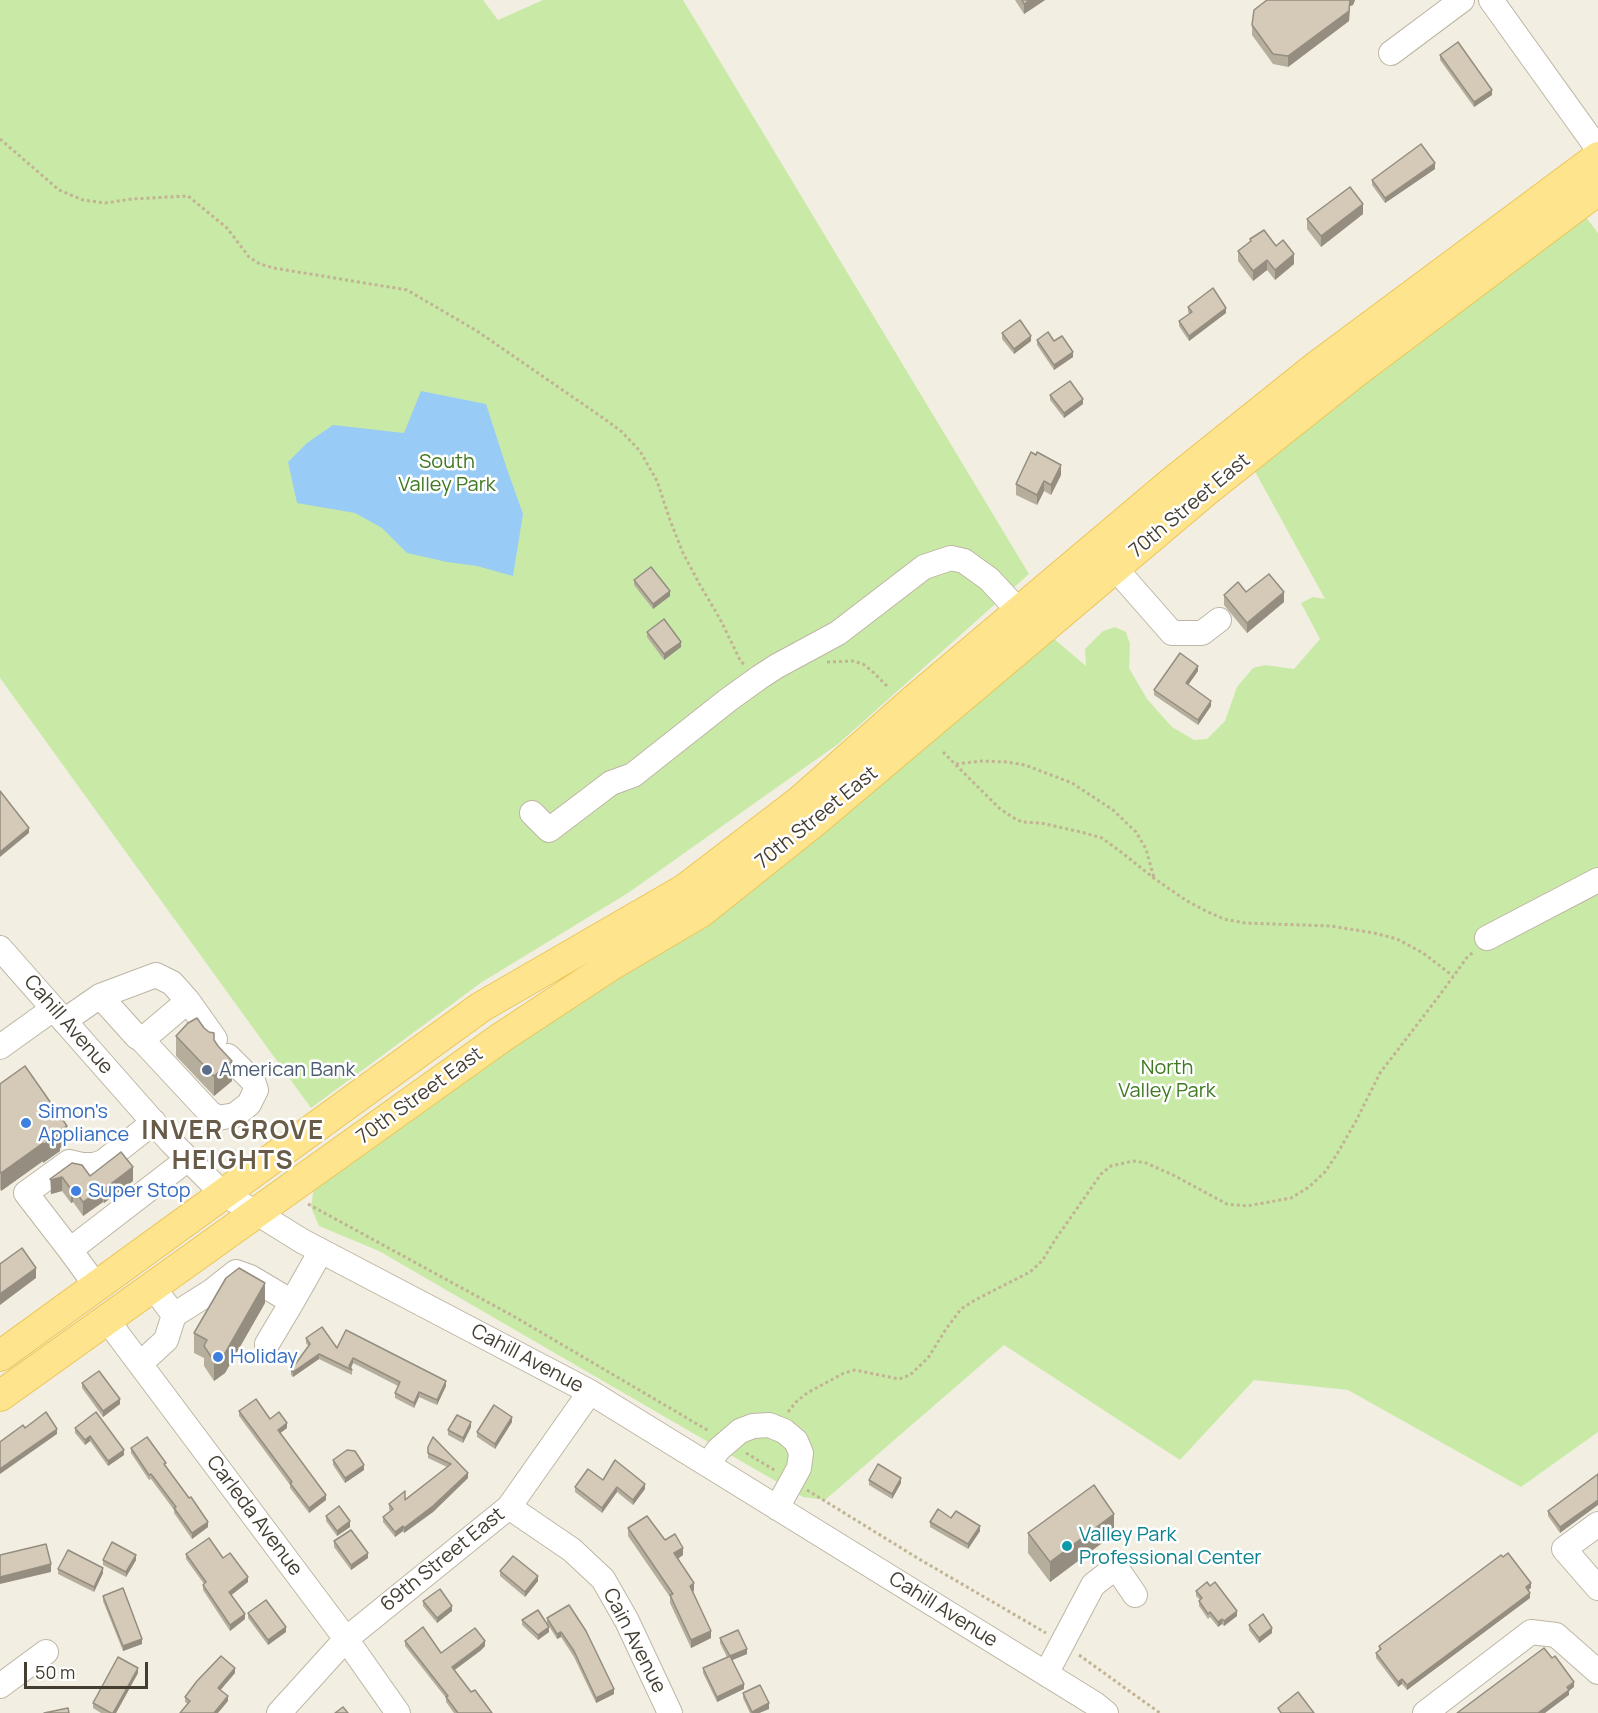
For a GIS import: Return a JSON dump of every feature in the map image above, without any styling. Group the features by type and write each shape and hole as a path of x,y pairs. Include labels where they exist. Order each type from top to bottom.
{"main road":[{"name":"70th Street East","path":"0,1396 502,1038 613,964 701,912 815,821 1029,622 1171,483 1317,366 1598,157"},
{"name":"70th Street East","path":"0,1356 481,1007 685,889 800,801 914,700 1114,568 1206,490 1353,374 1598,190"}],"street":[{"path":"1391,54 1462,0"},
{"path":"1491,0 1598,149"},
{"path":"532,813 549,830 611,783 633,775 760,677 838,633 924,567 951,558 964,561 989,579 1029,622"},
{"path":"1114,568 1172,633 1202,633 1219,620"},
{"path":"1487,938 1598,880"},
{"name":"Cahill Avenue","path":"0,948 153,1122 223,1194 302,1241 590,1392 1095,1704 1106,1713"},
{"path":"0,1047 58,1015 100,996 156,975 172,983 222,1047 253,1081 256,1090 249,1104 235,1115 218,1118 210,1113 100,996"},
{"path":"142,1040 188,1001"},
{"path":"97,1287 26,1193 69,1162 94,1165 103,1162 153,1122"},
{"path":"70,1251 188,1159"},
{"path":"267,1344 321,1251"},
{"path":"140,1364 166,1340 174,1315 212,1291 236,1272 250,1277 292,1302"},
{"path":"153,1287 174,1315"},
{"name":"Carleda Avenue","path":"107,1320 346,1639 398,1713"},
{"name":"69th Street East","path":"279,1713 346,1639 508,1507 590,1392"},
{"path":"708,1465 718,1450 740,1431 753,1426 770,1425 784,1431 796,1441 801,1453 799,1468 777,1508"},
{"name":"Cain Avenue","path":"508,1507 573,1550 603,1579 627,1621 670,1713"},
{"path":"1597,1586 1564,1549 1598,1524"},
{"path":"1046,1674 1093,1585 1112,1570 1120,1573 1135,1594"},
{"path":"1425,1713 1531,1632 1556,1635 1598,1672"},
{"path":"0,1686 46,1652"}],"path":[{"path":"0,139 59,190 83,200 105,203 188,196 226,228 249,257 260,264 406,290 477,331 606,420 622,432 640,451 657,481 683,552 741,662"},
{"path":"821,664 840,661 863,664 888,687"},
{"path":"943,752 999,808 1022,822 1041,823 1102,838 1187,901 1224,918 1245,923 1331,926 1374,933 1397,939 1423,953 1453,976"},
{"path":"956,764 982,761 1007,762 1025,765 1072,783 1113,810 1136,832 1146,849 1155,879"},
{"path":"780,1429 796,1402 830,1379 844,1373 855,1370 899,1379 910,1375 928,1358 961,1309 1030,1272 1042,1262 1101,1174 1111,1166 1133,1161 1146,1163 1227,1204 1247,1206 1291,1198 1309,1187 1325,1172 1337,1154 1380,1073 1468,956 1487,938"},
{"path":"286,1192 515,1317 728,1442 919,1559 1062,1642 1160,1713"}],"green space":[{"name":"South Valley Park","path":"0,0 483,0 498,20 543,0 683,0 1029,574 838,744 628,893 482,982 311,1108 0,678"},
{"name":"North Valley Park","path":"1585,216 1598,233 1598,1432 1521,1487 1348,1390 1254,1380 1180,1460 1004,1345 825,1500 803,1497 379,1251 319,1226 311,1207 314,1187 541,1023 719,910 794,858 1053,638 1086,666 1085,649 1103,631 1115,627 1126,632 1130,644 1129,668 1147,699 1172,727 1194,740 1207,739 1225,721 1237,687 1253,668 1265,665 1294,669 1320,639 1301,603 1313,597 1325,599 1252,466"}],"water":[{"path":"421,391 486,404 523,514 513,576 477,566 407,553 382,528 355,513 297,503 288,462 307,443 333,425 404,433"}],"building":[{"path":"1267,0 1350,0 1349,11 1288,56 1273,54 1252,25 1254,10"},
{"path":"1458,42 1492,90 1474,102 1440,55"},
{"path":"1421,144 1435,163 1385,198 1372,180"},
{"path":"1350,187 1363,204 1321,236 1307,219"},
{"path":"1264,230 1276,246 1283,240 1294,254 1275,270 1267,260 1253,271 1238,251"},
{"path":"1213,288 1226,308 1189,336 1179,321 1192,312 1188,307"},
{"path":"1020,320 1031,336 1014,349 1002,333"},
{"path":"1048,332 1054,341 1062,336 1073,352 1054,365 1037,340"},
{"path":"1070,381 1083,399 1064,413 1050,395"},
{"path":"1031,452 1036,455 1037,452 1061,465 1051,485 1044,481 1037,495 1016,484"},
{"path":"651,567 670,591 653,604 634,580"},
{"path":"1269,574 1284,592 1247,623 1224,595 1238,582 1246,592"},
{"path":"664,619 681,642 664,654 647,632"},
{"path":"1180,653 1198,666 1186,683 1211,701 1198,720 1154,690"},
{"path":"0,791 29,828 0,852"},
{"path":"197,1018 204,1028 214,1033 214,1040 232,1061 214,1076 176,1036 188,1023"},
{"name":"Simon's Appliance","path":"25,1066 67,1126 1,1173 0,1084"},
{"path":"121,1152 133,1167 83,1202 62,1177 50,1179 72,1163 82,1165 90,1176"},
{"path":"22,1248 36,1268 0,1294 0,1264"},
{"path":"239,1268 265,1283 225,1353 214,1361 204,1346 207,1340 194,1333 226,1278"},
{"path":"322,1327 337,1348 346,1330 446,1381 437,1400 419,1392 414,1403 395,1393 400,1382 353,1358 349,1366 352,1370 319,1354 293,1372 291,1370 310,1344 306,1338"},
{"path":"99,1371 120,1399 103,1411 82,1383"},
{"path":"256,1399 270,1419 279,1412 287,1423 278,1430 326,1495 309,1508 239,1411"},
{"path":"494,1405 512,1417 495,1444 477,1432"},
{"path":"46,1412 57,1429 0,1469 0,1442 23,1425 25,1428"},
{"path":"96,1412 124,1450 108,1461 90,1436 85,1440 75,1428"},
{"path":"457,1415 471,1422 463,1438 448,1430"},
{"path":"147,1437 166,1463 164,1464 208,1522 192,1533 174,1508 176,1507 151,1474 149,1475 131,1448"},
{"path":"433,1437 468,1473 433,1506 395,1532 383,1517 393,1509 389,1504 405,1491 405,1500 451,1464 428,1453"},
{"path":"347,1450 355,1451 364,1465 345,1478 333,1460"},
{"path":"615,1460 645,1484 633,1500 617,1487 602,1508 575,1487 588,1469 603,1480"},
{"path":"878,1464 901,1478 892,1494 869,1480"},
{"path":"1598,1474 1598,1500 1560,1527 1548,1511"},
{"path":"1094,1485 1114,1514 1050,1562 1028,1533"},
{"path":"339,1506 350,1521 337,1531 326,1516"},
{"path":"938,1509 951,1518 956,1511 980,1526 968,1544 930,1522"},
{"path":"647,1516 665,1540 675,1534 683,1548 674,1553 694,1583 690,1586 711,1631 691,1640 670,1595 673,1594 628,1528"},
{"path":"351,1530 368,1553 351,1565 334,1541"},
{"path":"209,1538 223,1558 230,1553 248,1577 229,1592 245,1614 230,1625 203,1585 206,1582 186,1554"},
{"path":"112,1542 136,1555 126,1572 103,1560"},
{"path":"46,1544 51,1564 0,1577 0,1555"},
{"path":"68,1550 103,1568 94,1587 58,1569"},
{"path":"1508,1553 1531,1583 1526,1587 1530,1593 1407,1685 1402,1679 1398,1682 1376,1653 1381,1649 1379,1646 1501,1555 1503,1557"},
{"path":"513,1556 538,1576 525,1592 500,1571"},
{"path":"1207,1582 1210,1586 1215,1582 1237,1611 1224,1621 1222,1619 1218,1622 1210,1612 1208,1614 1199,1601 1202,1598 1196,1591"},
{"path":"123,1588 142,1639 123,1646 103,1596"},
{"path":"440,1589 452,1606 437,1618 423,1601"},
{"path":"266,1600 286,1627 268,1640 248,1613"},
{"path":"569,1605 586,1631 614,1689 596,1698 574,1651 561,1632 557,1634 547,1618"},
{"path":"538,1610 549,1627 538,1635 522,1620"},
{"path":"1263,1614 1272,1628 1259,1638 1249,1625"},
{"path":"423,1627 441,1653 475,1628 485,1641 452,1667 471,1692 475,1690 492,1713 458,1713 446,1697 448,1696 405,1641"},
{"path":"738,1630 747,1649 730,1656 720,1638"},
{"path":"1544,1648 1552,1658 1555,1656 1574,1682 1567,1687 1569,1690 1538,1713 1457,1713"},
{"path":"221,1656 235,1668 218,1688 228,1696 214,1713 180,1713 190,1701 185,1697"},
{"path":"730,1656 744,1684 717,1697 703,1668"},
{"path":"118,1657 138,1668 111,1713 93,1703"},
{"path":"760,1685 769,1703 752,1712 743,1693"},
{"path":"1298,1692 1314,1713 1281,1713 1278,1708"},
{"path":"343,1707 348,1713 335,1713"},
{"path":"68,1708 69,1713 44,1713"}],"place":[{"name":"American Bank","path":"207,1070"},
{"name":"Simon's Appliance","path":"26,1123"},
{"name":"Super Stop","path":"76,1191"},
{"name":"Holiday","path":"218,1357"},
{"name":"Valley Park Professional Center","path":"1067,1546"}],"district":[{"name":"INVER GROVE HEIGHTS","path":"233,1147"}]}
